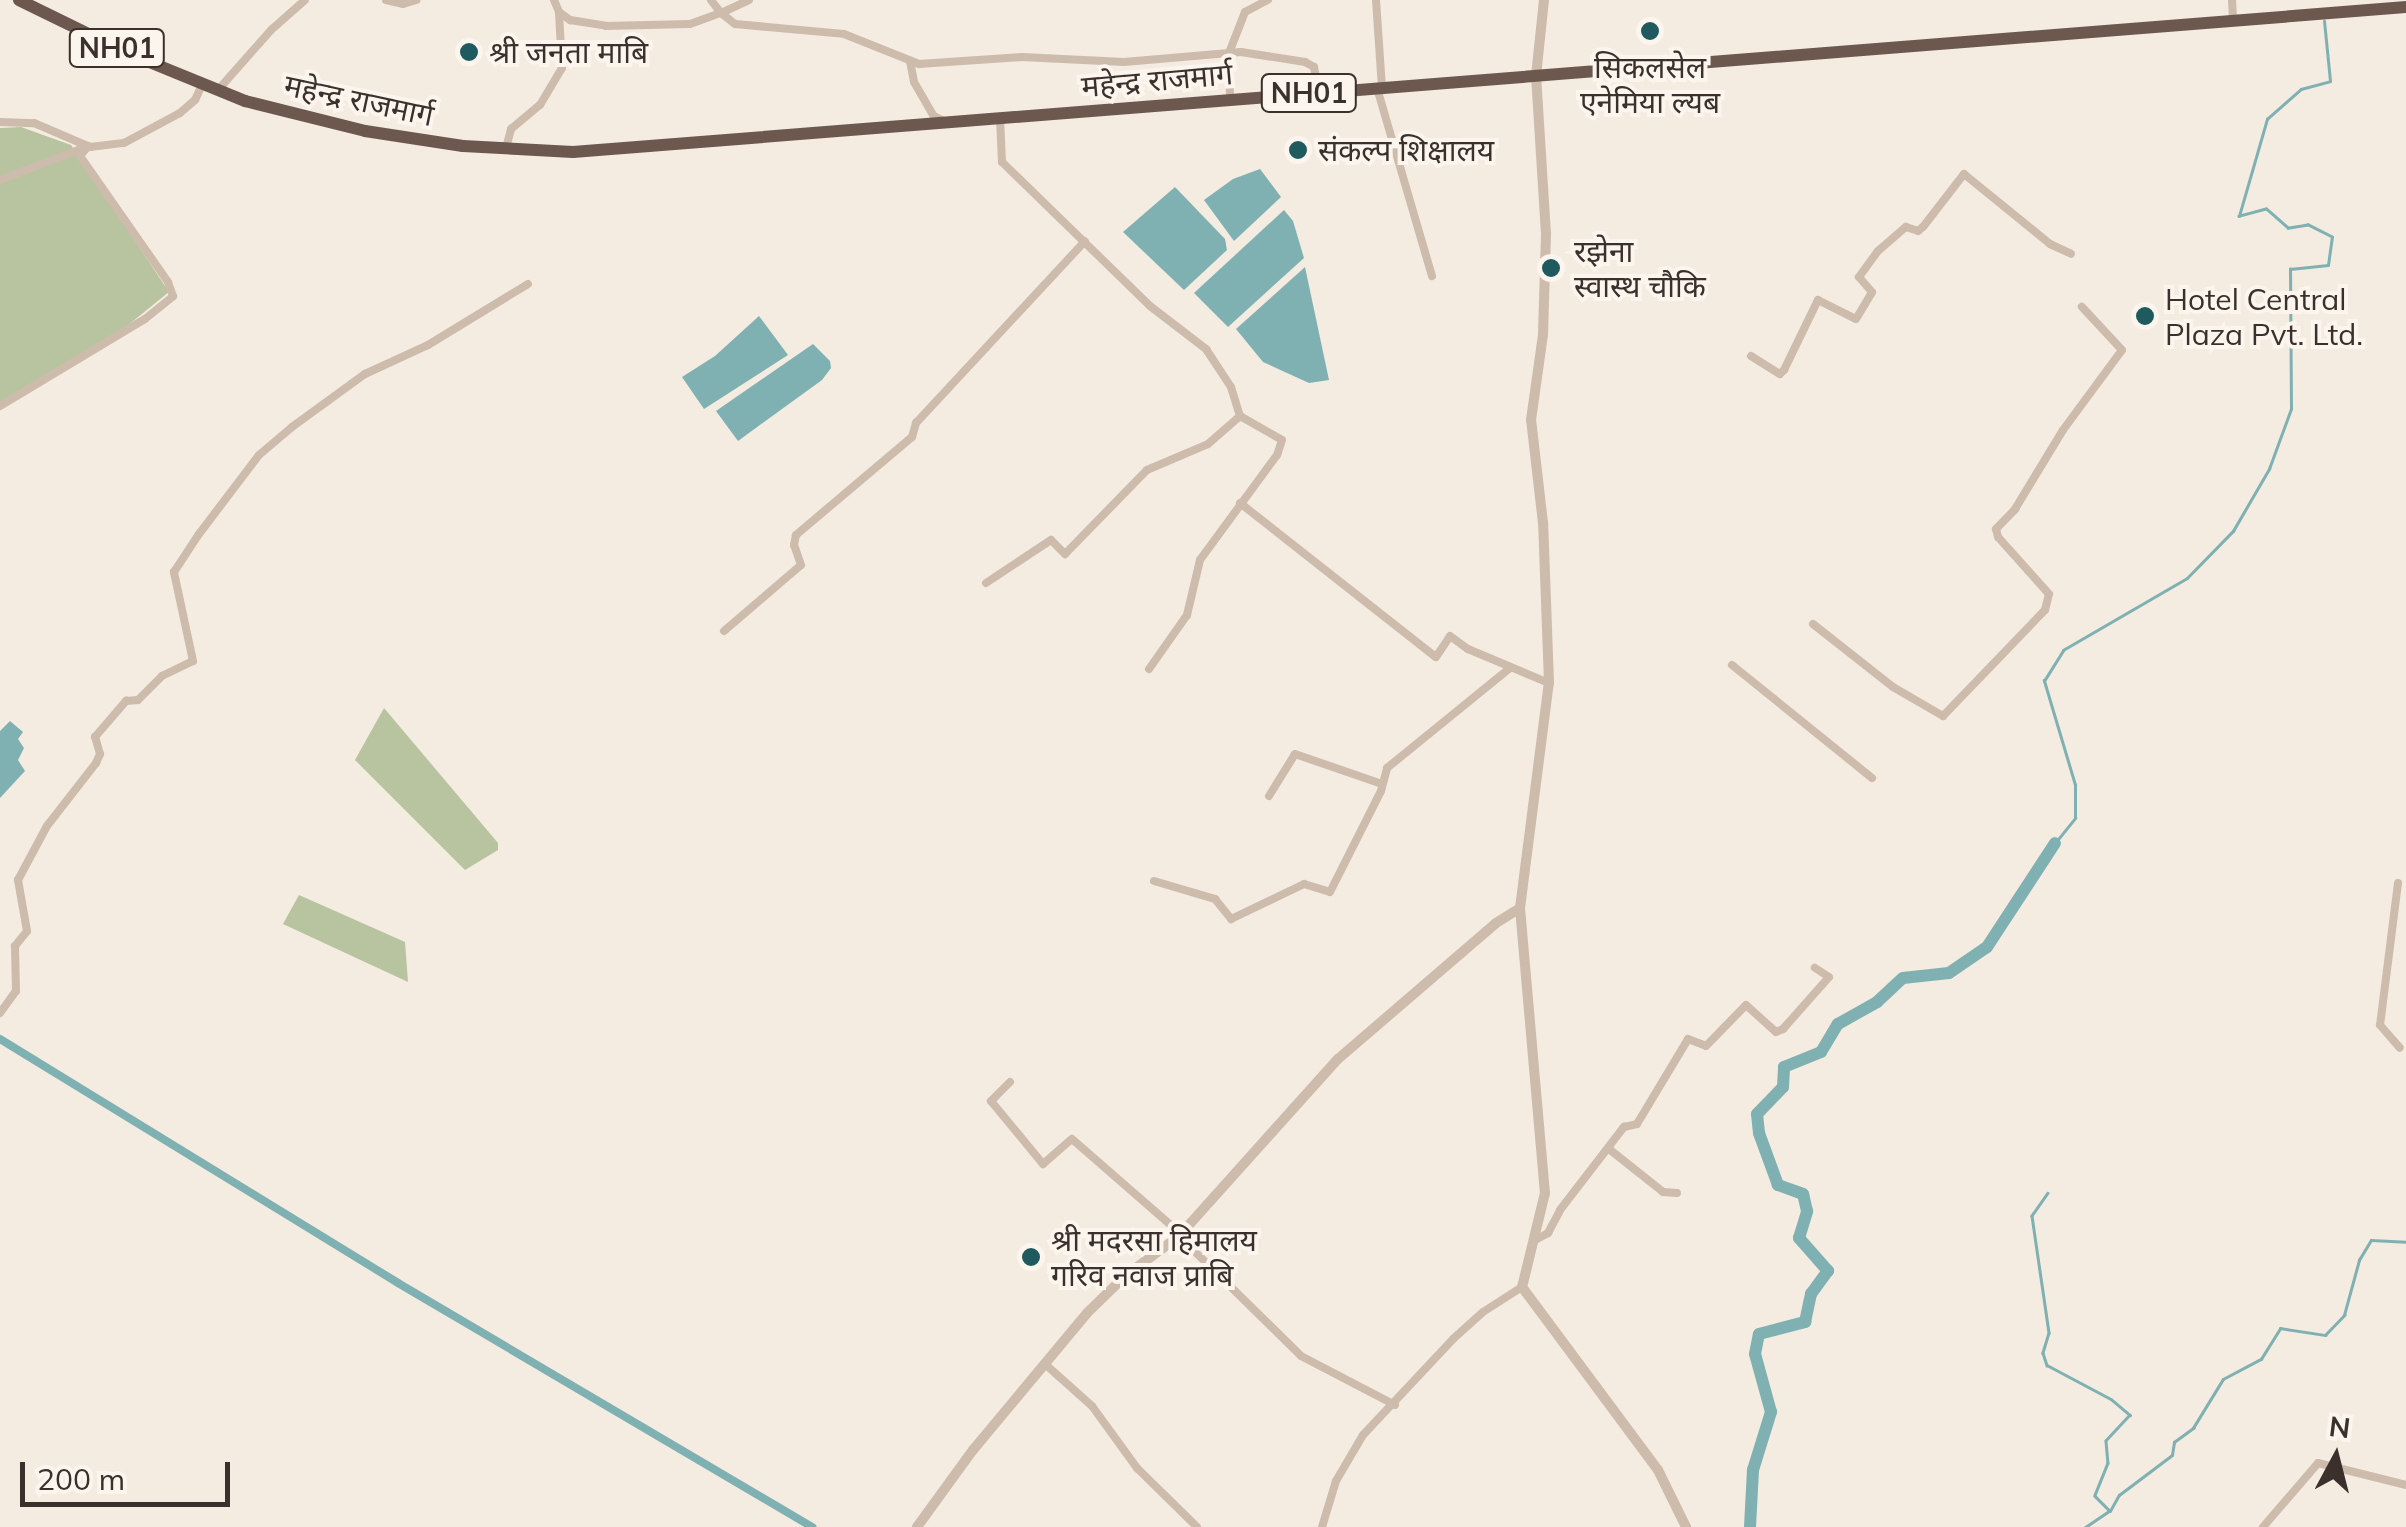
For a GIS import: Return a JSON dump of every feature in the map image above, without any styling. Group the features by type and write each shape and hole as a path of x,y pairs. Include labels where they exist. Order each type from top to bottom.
{"highway":[{"name":"NH01","path":"18,0 124,52 218,90"},
{"name":"महेन्द्र राजमार्ग","path":"218,90 365,131 573,152 2406,7"}],"street":[{"path":"218,90 271,30 305,0"},
{"path":"386,0 416,0"},
{"path":"506,148 511,129 540,105 562,68 559,12 554,0"},
{"path":"711,0 735,24 844,34 910,61 935,65 1039,57 1124,62 1228,53 1277,55 1314,67 1319,92"},
{"path":"559,12 587,25 690,24 750,0"},
{"path":"1230,99 1228,53 1245,12 1268,0"},
{"path":"1376,0 1379,88 1432,276"},
{"path":"1322,1527 1336,1481 1350,1453 1453,1339 1483,1312 1522,1288 1546,1193 1520,908 1549,682 1543,522 1531,420 1542,335 1546,234 1536,76 1544,0"},
{"path":"2232,0 2234,21"},
{"path":"910,61 914,82 934,116 948,123"},
{"path":"0,180 88,146 124,143 180,113 195,100 203,83"},
{"path":"1000,118 1002,162 1150,306 1206,349 1231,387 1240,416 1282,440 1277,455 1200,560 1187,614 1149,669"},
{"path":"0,122 34,124 88,146"},
{"path":"0,406 145,319 172,296 168,282 80,156 88,146"},
{"path":"1752,356 1780,374 1818,300 1856,319 1872,292 1859,277 1878,251 1906,227 1918,231 1923,227 1964,174 2050,244 2070,254"},
{"path":"724,631 801,565 794,545 796,535 912,436 916,422 1085,242"},
{"path":"0,1013 16,991 15,946 27,931 18,880 47,826 96,763 100,754 95,737 126,702 138,700 162,676 193,660 174,572 199,534 259,455 292,427 364,374 418,351 528,284"},
{"path":"1813,624 1893,687 1943,716 2045,610 2049,594 1998,538 1996,529 2015,509 2063,430 2122,350 2082,308"},
{"path":"986,583 1051,540 1065,554 1147,470 1208,444 1240,416"},
{"path":"1240,503 1436,656 1450,636 1468,650 1480,650 1510,668 1549,682"},
{"path":"1732,666 1872,778"},
{"path":"1154,880 1214,900 1231,919 1304,884 1330,892 1388,768 1510,668"},
{"path":"1269,796 1295,754 1382,784"},
{"path":"2398,883 2380,1025 2400,1048"},
{"path":"917,1527 972,1450 1111,1289 1180,1235 1338,1059 1440,969 1520,908"},
{"path":"1535,1240 1548,1233 1560,1210 1624,1126 1636,1124 1688,1039 1706,1046 1746,1005 1776,1032 1782,1029 1830,977 1814,968"},
{"path":"1010,1082 991,1101 1043,1164 1072,1139 1180,1235 1302,1356 1395,1405"},
{"path":"1609,1149 1663,1192 1677,1192"},
{"path":"1522,1288 1658,1470 1686,1527"},
{"path":"1045,1364 1092,1406 1137,1468 1197,1527"},
{"path":"2263,1527 2318,1462 2406,1485"}],"green space":[{"path":"21,127 71,145 169,292 127,326 0,402 0,128"},
{"path":"384,708 498,843 498,850 465,870 355,760"},
{"path":"299,895 405,942 408,982 283,924"}],"water":[{"path":"1260,169 1281,197 1234,241 1204,200 1233,179"},
{"path":"1175,187 1225,239 1227,250 1184,290 1123,232"},
{"path":"1284,210 1293,221 1304,258 1228,327 1194,293"},
{"path":"1305,267 1329,380 1309,383 1263,362 1236,329"},
{"path":"759,316 788,355 704,409 682,377 715,356"},
{"path":"813,344 830,361 831,368 822,380 738,441 716,411"},
{"path":"10,721 23,732 18,739 24,748 18,760 25,771 0,798 0,731"}],"waterway":[{"path":"2055,843 2075,818 2075,785 2044,681 2063,650 2187,578 2233,531 2269,469 2291,409 2290,269 2328,265 2332,237 2308,225 2288,228 2266,209 2239,216 2267,119 2301,89 2330,81 2324,21"},
{"path":"1750,1527 1753,1470 1771,1412 1755,1354 1759,1334 1805,1322 1811,1294 1828,1271 1799,1238 1807,1211 1803,1194 1778,1185 1759,1133 1757,1114 1783,1087 1784,1067 1821,1052 1838,1024 1877,1002 1903,978 1949,973 1987,947 2055,843"},
{"path":"0,1039 398,1283 812,1527"},
{"path":"2048,1193 2032,1216 2049,1333 2043,1353 2047,1365 2111,1399 2130,1415 2106,1441 2108,1463 2095,1496 2110,1511 2086,1527"},
{"path":"2110,1511 2119,1495 2172,1455 2174,1442 2193,1428 2223,1379 2261,1359 2280,1328 2325,1335 2344,1315 2359,1260 2371,1240 2406,1242"}],"place":[{"name":"सिकलसेल एनेमिया ल्यब","path":"1650,31"},
{"name":"श्री जनता माबि","path":"469,52"},
{"name":"संकल्प शिक्षालय","path":"1298,150"},
{"name":"रझेना स्वास्थ चौकि","path":"1551,268"},
{"name":"Hotel Central Plaza Pvt. Ltd.","path":"2145,316"},
{"name":"श्री मदरसा हिमालय गरिव नवाज प्राबि","path":"1031,1257"}]}
